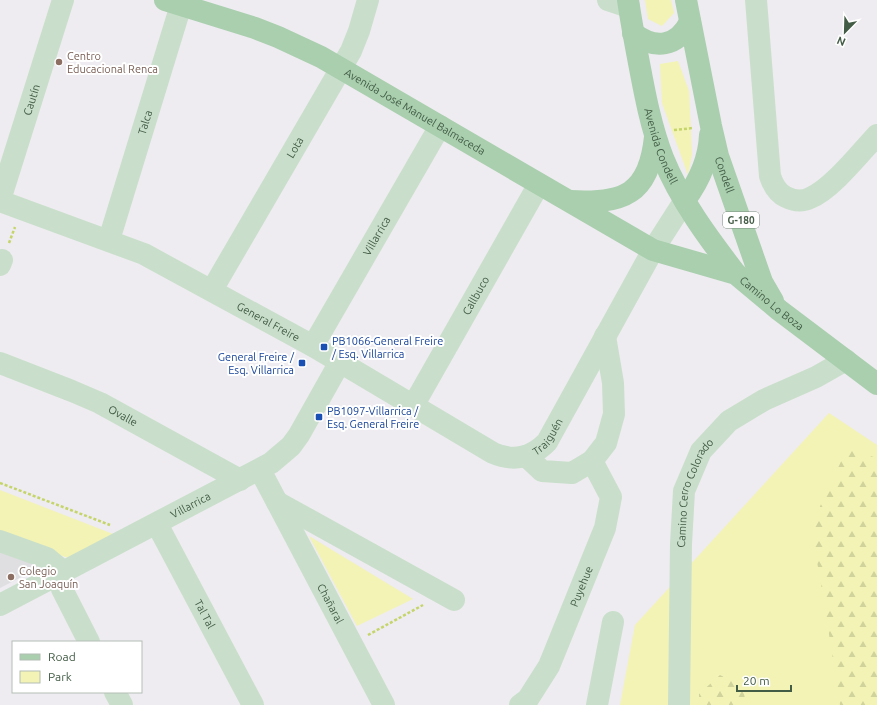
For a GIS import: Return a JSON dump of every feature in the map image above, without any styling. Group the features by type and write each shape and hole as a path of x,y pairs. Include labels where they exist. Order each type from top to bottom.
{"main road":[{"name":"G-180","path":"686,0 711,126"},
{"name":"Avenida José Manuel Balmaceda","path":"173,2 255,28 321,57 654,250"},
{"name":"Avenida Condell","path":"628,3 645,96 663,158 685,200 711,242 736,274"},
{"path":"633,33 647,42 664,44 672,42 680,37 690,22"},
{"path":"685,200 694,189 705,163 709,147 711,126"},
{"name":"Condell","path":"711,126 718,156 760,275 779,310"},
{"path":"568,201 606,201 617,199 634,190 641,183 650,166 656,136"},
{"name":"Camino Lo Boza","path":"654,250 736,274 779,310 877,384"}],"street":[{"name":"Cautín","path":"0,201 63,0"},
{"name":"Lota","path":"212,290 355,41 368,0"},
{"path":"608,0 628,3"},
{"path":"756,0 770,176 776,190 782,195 795,200 802,201 815,196 836,178 877,135"},
{"name":"Talca","path":"109,240 173,2"},
{"name":"Villarrica","path":"313,346 440,126"},
{"name":"Callbuco","path":"413,406 539,184"},
{"name":"Traiguén","path":"605,336 613,383 614,414 606,443 592,461 572,473 542,470 526,456 538,450 546,442 605,336 654,250 685,200"},
{"name":"General Freire","path":"0,201 144,254 313,346 494,453 510,458 526,456"},
{"name":"Camino Cerro Colorado","path":"679,705 681,544 684,491 701,451 729,421 764,400 816,377 846,360"},
{"name":"Villarrica","path":"0,605 260,470 282,455 299,435 340,362"},
{"name":"Ovalle","path":"0,363 100,403 240,480"},
{"name":"Puyehue","path":"520,705 528,699 549,666 605,528 611,497 592,461"},
{"name":"Chañaral","path":"260,470 384,705"},
{"path":"277,502 449,597"},
{"name":"Tal Tal","path":"158,524 253,705"},
{"path":"0,541 47,558 55,563 62,572 62,589 88,641"},
{"path":"597,705 613,622"},
{"path":"116,693 122,705"}],"path":[{"path":"1,262 22,209"},
{"path":"0,483 136,535"},
{"path":"351,644 449,597"}],"shaded area":[{"name":"Colegio San Joaquín","path":"0,550 43,566 0,588"}],"green space":[{"path":"645,0 671,0 674,13 662,26 648,19"},
{"path":"678,61 689,91 692,154 688,175 662,103 660,64"},
{"path":"829,413 877,445 877,705 620,705 635,625"},
{"path":"847,449 877,458 877,705 840,705 811,527"},
{"path":"0,490 113,534 68,558 0,534"},
{"path":"309,536 413,599 357,626"},
{"path":"720,675 744,687 745,705 699,705 699,694"}],"place":[{"name":"Centro Educacional Renca","path":"59,62"},
{"name":"PB1066-General Freire / Esq. Villarrica","path":"324,347"},
{"name":"General Freire / Esq. Villarrica","path":"302,363"},
{"name":"PB1097-Villarrica / Esq. General Freire","path":"319,417"},
{"name":"Colegio San Joaquín","path":"11,577"}]}
